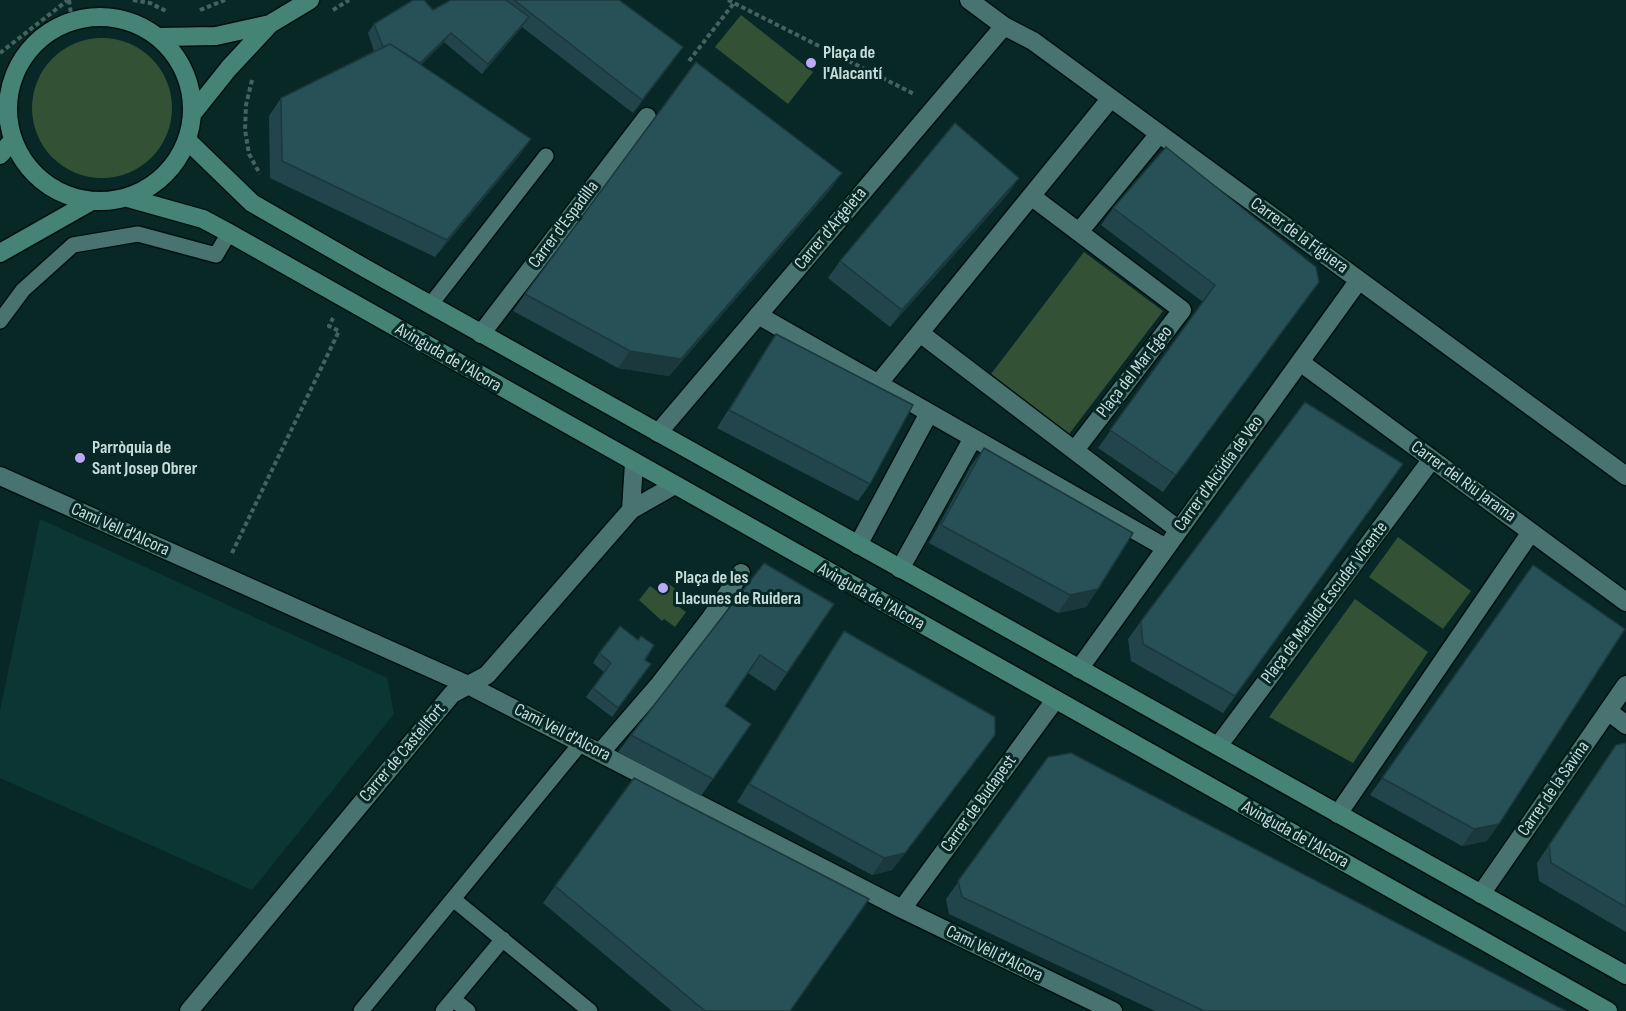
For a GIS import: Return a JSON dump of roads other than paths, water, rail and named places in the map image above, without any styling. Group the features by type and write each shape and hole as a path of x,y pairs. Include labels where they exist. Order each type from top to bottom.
{"main road":[{"path":"193,113 229,68 270,24 310,0"},
{"path":"0,155 6,137 8,70 39,39 72,21 102,16 132,22 159,37 185,71 193,113 188,141 164,177 128,198 90,202 0,253"},
{"path":"159,37 216,36 270,24"},
{"path":"6,137 43,182 90,202"},
{"name":"Avinguda de l'Alcora","path":"188,141 252,202 481,334 1626,975"},
{"name":"Avinguda de l'Alcora","path":"128,198 203,219 229,233 673,486 1608,1011"}],"street":[{"name":"Carrer de la Figuera","path":"969,0 1004,26 1033,41 1626,477"},
{"name":"Carrer d'Argeleta","path":"658,433 1004,26"},
{"path":"878,384 1111,98"},
{"name":"Carrer d'Espadilla","path":"481,334 646,117"},
{"path":"1079,232 1159,134"},
{"name":"Plaça del Mar Egeo","path":"1031,196 1182,310 1075,450"},
{"name":"Carrer d'Alcúdia de Veo","path":"1079,669 1359,280"},
{"path":"758,315 1166,548"},
{"path":"921,333 1179,530"},
{"name":"Carrer del Riu Jarama","path":"1300,362 1626,602"},
{"path":"858,545 929,413"},
{"path":"900,569 973,438"},
{"name":"Plaça de Matilde Escuder Vicente","path":"1218,746 1432,459"},
{"path":"630,510 634,463"},
{"name":"Camí Vell d'Alcora","path":"0,476 468,685 902,909 1113,1011"},
{"name":"Carrer de Castellfort","path":"189,1011 452,694 487,675 630,510 673,486"},
{"path":"1338,814 1531,532"},
{"path":"600,753 658,686 710,619 741,573"},
{"name":"Carrer de la Savina","path":"1481,894 1626,685"},
{"name":"Carrer de Budapest","path":"902,909 1055,700"},
{"path":"1608,711 1626,725"}],"lane":[{"path":"430,304 546,156"},
{"path":"0,321 23,290 73,245 138,234 216,255 229,233"},
{"path":"361,1011 581,743"},
{"path":"453,899 591,1011"},
{"path":"468,1011 448,1005 503,939"}],"place":[{"name":"Plaça de l'Alacantí","path":"811,63"},
{"name":"Parròquia de Sant Josep Obrer","path":"80,458"},
{"name":"Plaça de les Llacunes de Ruidera","path":"663,588"}]}
